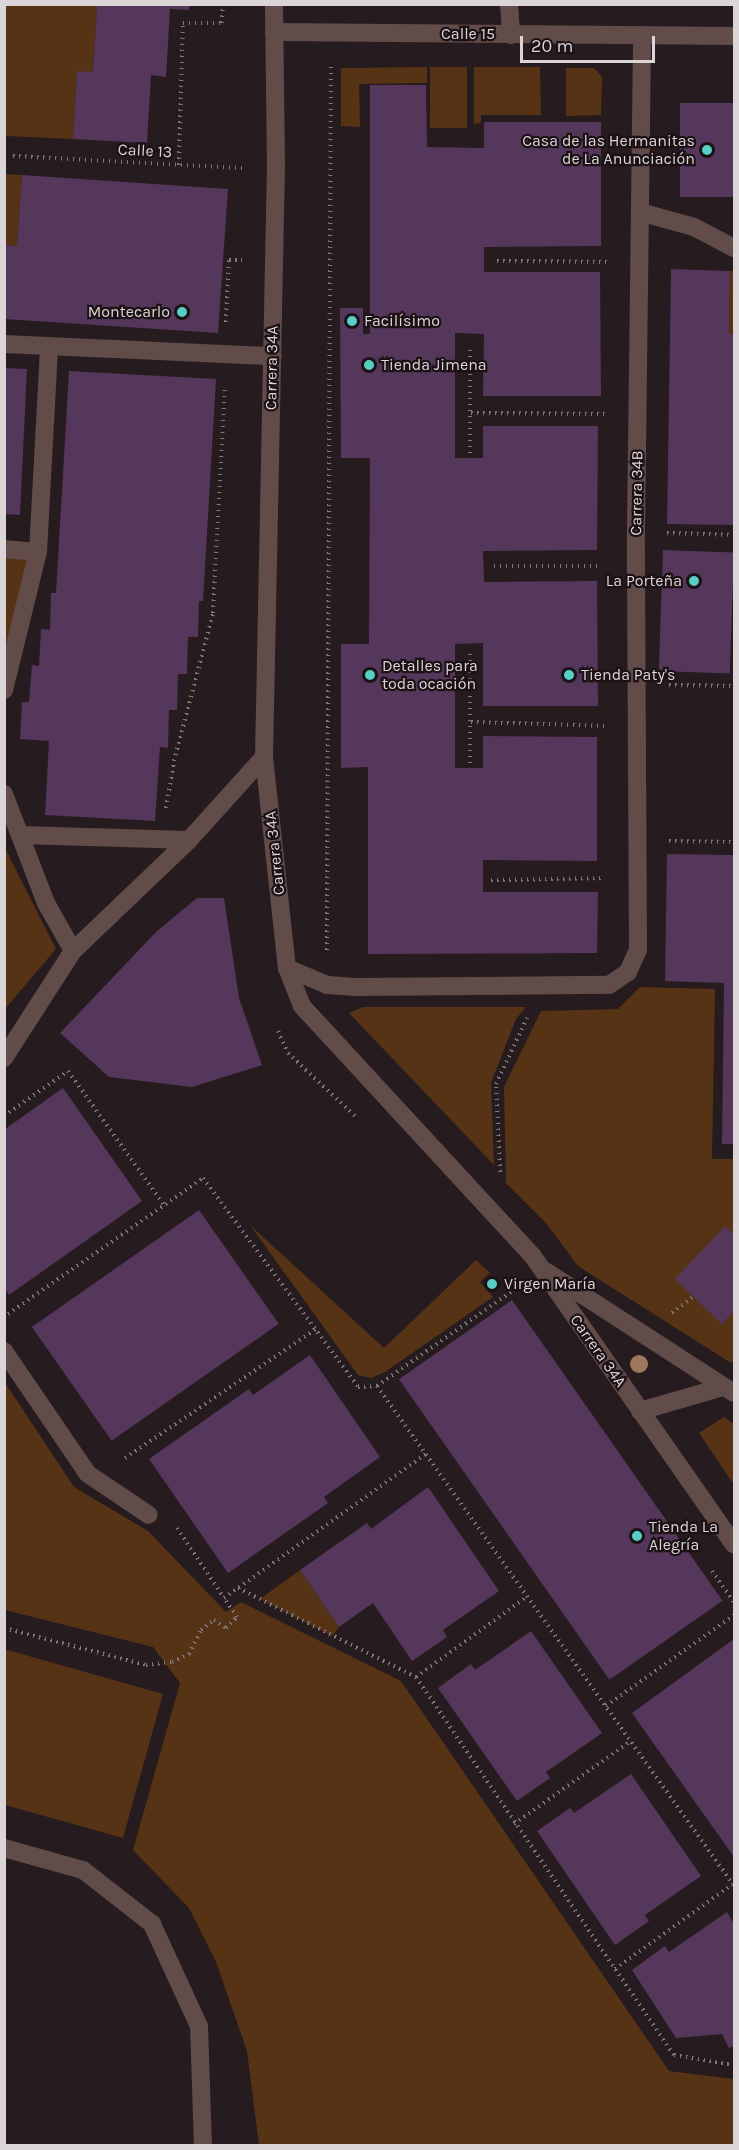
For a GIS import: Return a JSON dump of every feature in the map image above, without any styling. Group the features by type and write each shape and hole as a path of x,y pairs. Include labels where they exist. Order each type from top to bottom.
{"street":[{"name":"Carrera 34A","path":"274,4 276,170 264,757 287,968 302,1006 499,1217 539,1266 735,1545"},
{"path":"509,4 511,34"},
{"name":"Calle 15","path":"274,32 735,36"},
{"name":"Carrera 34B","path":"546,985 609,985 628,972 638,950 636,532 642,36"},
{"path":"639,212 694,227 735,248"},
{"path":"4,344 273,356"},
{"path":"4,690 38,552 49,346"},
{"path":"4,549 38,552"},
{"path":"4,1058 73,951 189,840 264,757"},
{"path":"4,794 46,903 73,951"},
{"path":"20,835 189,840"},
{"path":"287,968 327,984 546,985"},
{"path":"539,1266 729,1390"},
{"path":"4,1351 88,1474 149,1515"},
{"path":"640,1411 729,1390"},
{"path":"4,1848 83,1870 152,1924 199,2026 203,2145"}],"path":[{"path":"178,165 183,23 222,22 224,4"},
{"path":"327,984 331,33"},
{"name":"Calle 13","path":"13,156 276,170"},
{"path":"244,168 244,180"},
{"path":"162,839 174,760 213,613 229,260 242,261 243,249"},
{"path":"497,261 639,262"},
{"path":"470,348 470,453"},
{"path":"471,413 637,414"},
{"path":"636,532 735,536"},
{"path":"494,566 636,566"},
{"path":"470,654 470,765"},
{"path":"636,685 735,686"},
{"path":"471,722 636,726"},
{"path":"637,841 735,842"},
{"path":"491,880 638,878"},
{"path":"499,1217 496,1084 546,985"},
{"path":"275,1025 288,1053 361,1122"},
{"path":"4,1116 68,1071 164,1205"},
{"path":"8,1314 203,1178 358,1388 377,1386 515,1288"},
{"path":"511,1281 522,1298"},
{"path":"121,1461 316,1329"},
{"path":"377,1386 734,1885 615,1969"},
{"path":"224,1598 426,1454"},
{"path":"128,1455 135,1465"},
{"path":"4,1628 146,1665 163,1663 189,1654 201,1630 214,1620 226,1628 237,1617 173,1522"},
{"path":"707,1564 735,1603"},
{"path":"238,1588 416,1677 514,1824 674,2055 735,2065"},
{"path":"416,1677 528,1596"},
{"path":"606,1706 735,1615"},
{"path":"514,1824 631,1741"}],"shaded area":[{"path":"5,5 97,5 93,72 77,72 73,139 5,136"},
{"path":"427,67 427,83 359,84 360,127 341,126 341,68"},
{"path":"430,67 467,67 467,128 430,128"},
{"path":"474,67 540,67 541,115 481,115 481,123 474,124"},
{"path":"566,68 594,68 602,77 601,115 566,116"},
{"path":"4,174 22,175 17,246 5,245"},
{"path":"734,270 734,334 729,334 730,271"},
{"path":"5,551 36,554 5,682"},
{"path":"5,848 56,949 4,1009"},
{"path":"640,987 715,989 712,1159 734,1159 734,1361 731,1363 578,1266 546,1223 506,1183 504,1087 541,1011 618,1009"},
{"path":"363,1007 526,1007 516,1019 491,1083 494,1165 349,1013"},
{"path":"250,1225 384,1348 476,1260 490,1273 480,1282 493,1297 385,1372 371,1378 358,1375"},
{"path":"4,1381 74,1487 148,1531 226,1612 241,1602 401,1681 669,2071 734,2079 734,2145 259,2145 247,2051 216,1962 189,1908 133,1850 180,1683 153,1647 5,1610"},
{"path":"724,1417 734,1424 734,1485 699,1433"},
{"path":"300,1570 339,1627 332,1636 260,1599"},
{"path":"4,1649 163,1694 123,1838 5,1805"}],"building":[{"path":"189,4 189,10 170,9 166,77 151,75 147,143 73,139 77,71 93,72 97,5"},
{"path":"370,85 426,85 427,147 484,148 484,122 601,122 601,246 484,247 484,272 600,272 601,396 483,396 484,334 455,333 455,458 483,458 483,426 598,426 597,550 483,551 484,582 597,581 598,706 483,706 483,643 455,644 455,768 483,768 483,736 597,737 597,861 483,860 483,892 598,892 597,953 368,954 368,767 341,768 341,644 369,644 370,458 341,458 340,308 363,308 363,334 370,334"},
{"name":"Casa de las Hermanitas de La Anunciación","path":"680,103 734,103 734,197 680,197"},
{"path":"22,175 228,189 218,333 4,319 4,245 17,246"},
{"path":"671,269 730,271 729,334 734,334 734,525 667,524"},
{"path":"4,368 27,369 20,515 4,514"},
{"path":"69,371 216,379 203,601 199,601 198,637 188,637 187,674 178,674 177,710 169,710 168,748 160,747 155,821 45,815 49,741 20,739 22,702 29,702 32,665 39,666 41,629 50,630 51,593 56,593"},
{"path":"663,550 734,552 730,673 659,671"},
{"path":"667,854 734,855 734,1144 722,1144 724,983 665,981"},
{"path":"197,898 224,898 239,998 262,1065 192,1087 109,1077 60,1033 157,931"},
{"path":"63,1088 142,1201 9,1295 5,1289 5,1129"},
{"path":"199,1210 279,1324 112,1441 32,1327"},
{"path":"725,1226 734,1235 734,1311 722,1324 675,1279"},
{"path":"512,1300 723,1601 609,1680 399,1379"},
{"path":"310,1355 380,1457 324,1497 328,1503 228,1573 149,1459 249,1389 253,1395"},
{"path":"428,1487 499,1591 443,1630 447,1637 412,1661 373,1603 339,1627 300,1570 367,1523 371,1529"},
{"path":"531,1631 602,1733 546,1772 550,1778 517,1801 438,1688 471,1664 475,1670"},
{"path":"734,1639 734,1857 632,1713"},
{"path":"631,1774 701,1876 645,1915 649,1921 615,1945 537,1831 570,1808 574,1813"},
{"path":"727,1912 734,1924 734,2046 729,2048 722,2034 676,2038 632,1970 665,1946 669,1952"}],"place":[{"name":"Casa de las Hermanitas de La Anunciación","path":"707,150"},
{"name":"Montecarlo","path":"182,312"},
{"name":"Facilísimo","path":"352,321"},
{"name":"Tienda Jimena","path":"369,365"},
{"name":"La Porteña","path":"694,581"},
{"name":"Detalles para toda ocación","path":"370,675"},
{"name":"Tienda Paty's","path":"569,675"},
{"name":"Virgen María","path":"492,1284"},
{"name":"Tienda La Alegría","path":"637,1536"}]}
